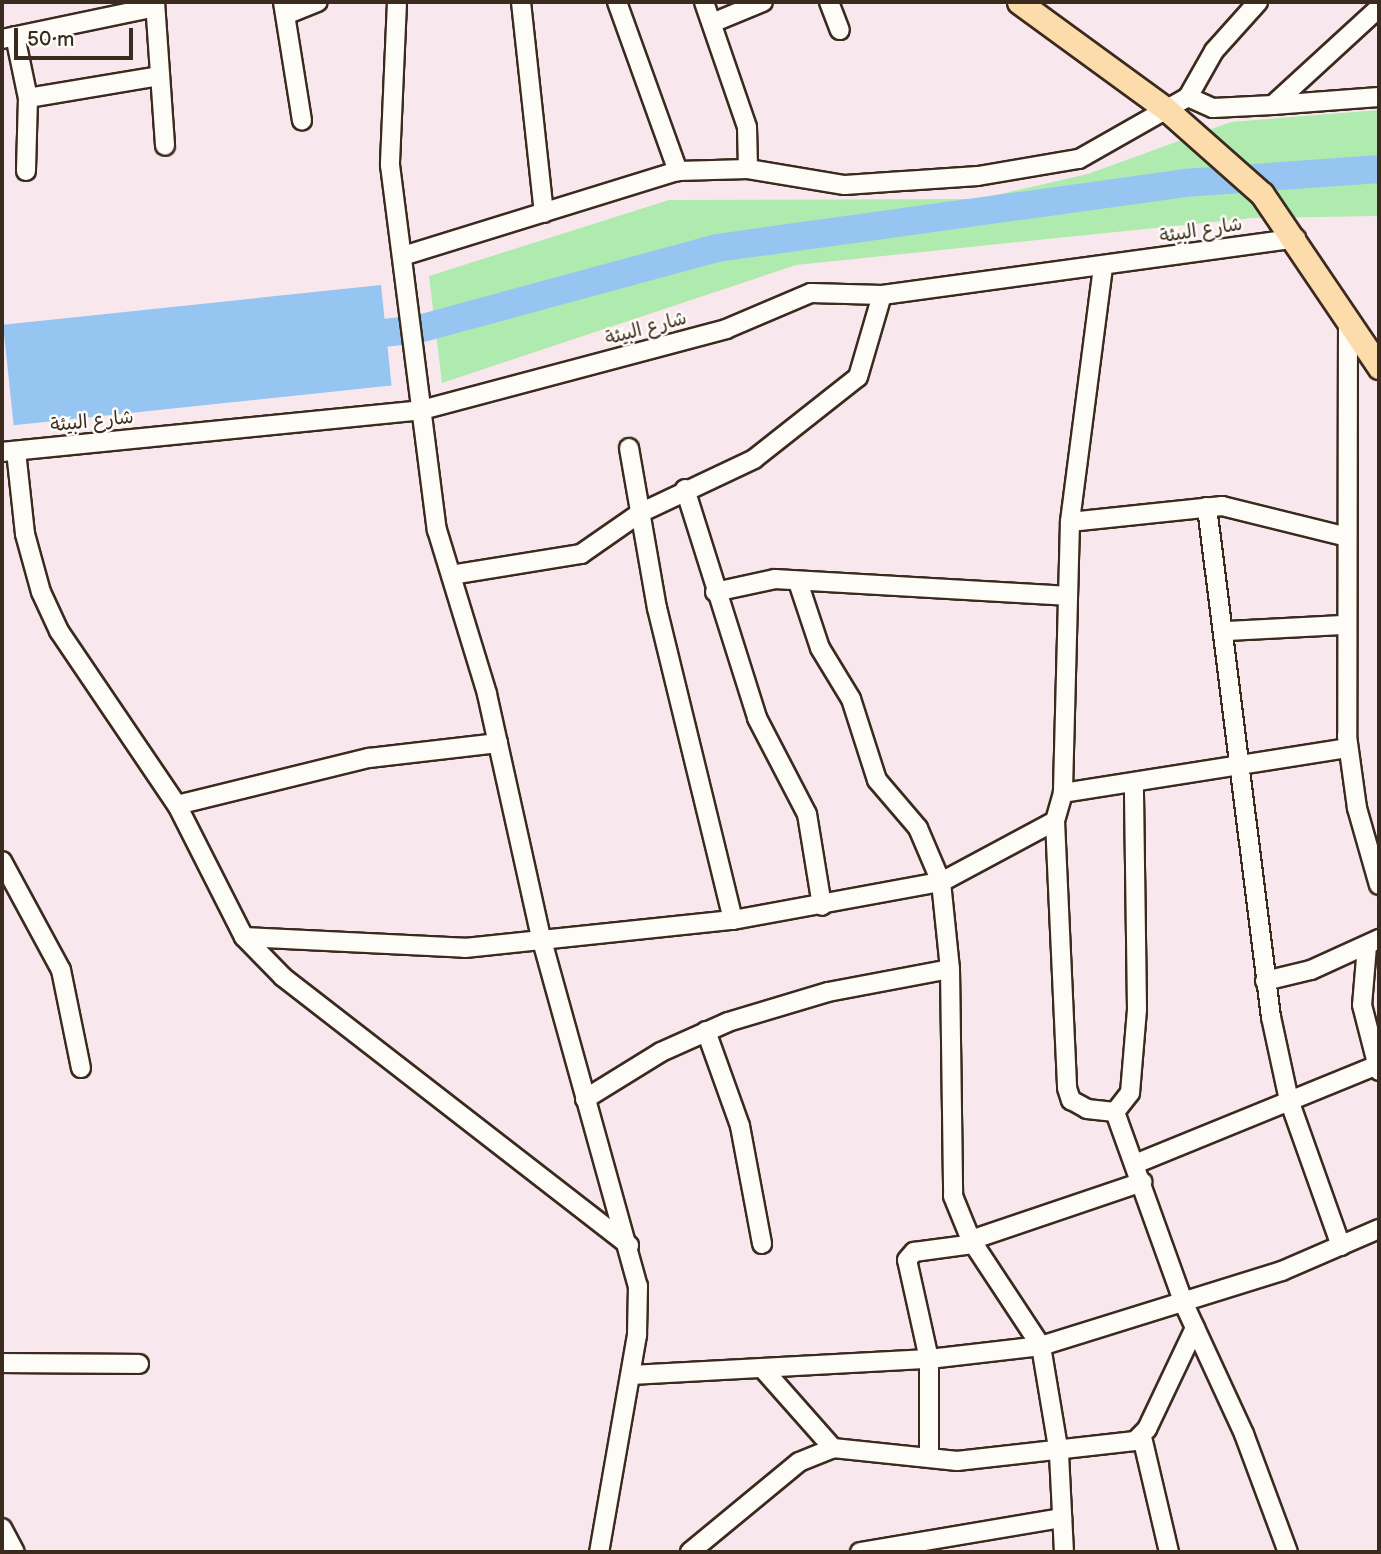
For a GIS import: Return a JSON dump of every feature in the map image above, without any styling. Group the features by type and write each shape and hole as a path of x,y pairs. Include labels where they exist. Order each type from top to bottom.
{"main road":[{"path":"1028,4 1198,135 1291,231 1349,314 1379,367"}],"street":[{"path":"302,120 285,8 318,2"},
{"path":"397,2 390,164 406,255 437,530 498,743 541,937 585,1099 629,1245 640,1313 602,1552"},
{"path":"522,2 544,213"},
{"path":"704,2 747,127 748,169"},
{"path":"712,23 763,2"},
{"path":"829,2 840,30"},
{"path":"406,255 678,172 748,169 845,185 978,176 1079,159 1188,97 1214,51 1258,2"},
{"path":"26,171 28,98 9,38 155,4 165,146"},
{"path":"623,4 678,172"},
{"path":"1273,104 1377,13"},
{"path":"28,98 160,76"},
{"path":"1188,97 1213,108 1379,97"},
{"name":"شارع البيئة","path":"9,451 422,410 726,329 789,297 834,291 882,295 1103,267 1291,231"},
{"path":"1103,267 1070,522 1063,793 1055,821 1067,1088 1078,1106 1115,1112"},
{"path":"452,575 581,554 640,513 685,489 754,459 858,377 882,295"},
{"path":"1349,314 1343,536 1348,748 1379,885"},
{"path":"629,448 657,608 733,920"},
{"path":"9,451 24,534 41,592 59,631 177,805 244,937 283,977 377,1053 629,1245"},
{"path":"685,489 715,592 757,719 807,814 822,906"},
{"path":"1070,522 1207,507 1238,508 1343,536"},
{"path":"1207,507 1227,631 1265,981 1289,1100 1341,1246"},
{"path":"715,592 762,580 799,585 1066,596"},
{"path":"799,585 820,648 851,699 877,780 918,828 941,882 950,969 948,1163 953,1196 973,1242 1041,1346 1059,1454 1064,1552"},
{"path":"1227,631 1343,625"},
{"path":"177,805 369,758 498,743"},
{"path":"1063,793 1134,787 1348,748"},
{"path":"1115,1112 1130,1093 1137,1009 1134,787"},
{"path":"244,937 407,949 733,920 822,906 941,882 1055,821"},
{"path":"2,862 54,950 74,1015 81,1068"},
{"path":"1135,1164 1289,1100 1378,1068 1362,1005 1373,943 1265,981"},
{"path":"585,1099 706,1031 828,992 950,969"},
{"path":"706,1031 740,1126 762,1244"},
{"path":"1115,1112 1184,1304 1288,1552"},
{"path":"929,1458 929,1359 908,1255 973,1242 1142,1182"},
{"path":"631,1375 929,1359 1041,1346 1184,1304 1379,1230"},
{"path":"1169,1552 1142,1437 1195,1328"},
{"path":"2,1363 139,1364"},
{"path":"763,1369 832,1448"},
{"path":"690,1552 799,1462 832,1448 929,1458 1059,1454 1142,1437"},
{"path":"860,1552 1062,1518"}],"green space":[{"path":"1379,110 1379,216 1252,218 796,265 442,383 429,276 669,200 979,199 1088,174 1231,122"}],"water":[{"path":"381,285 392,385 14,425 3,325"}],"waterway":[{"path":"348,337 419,329 717,248 1184,183 1379,169"}]}
